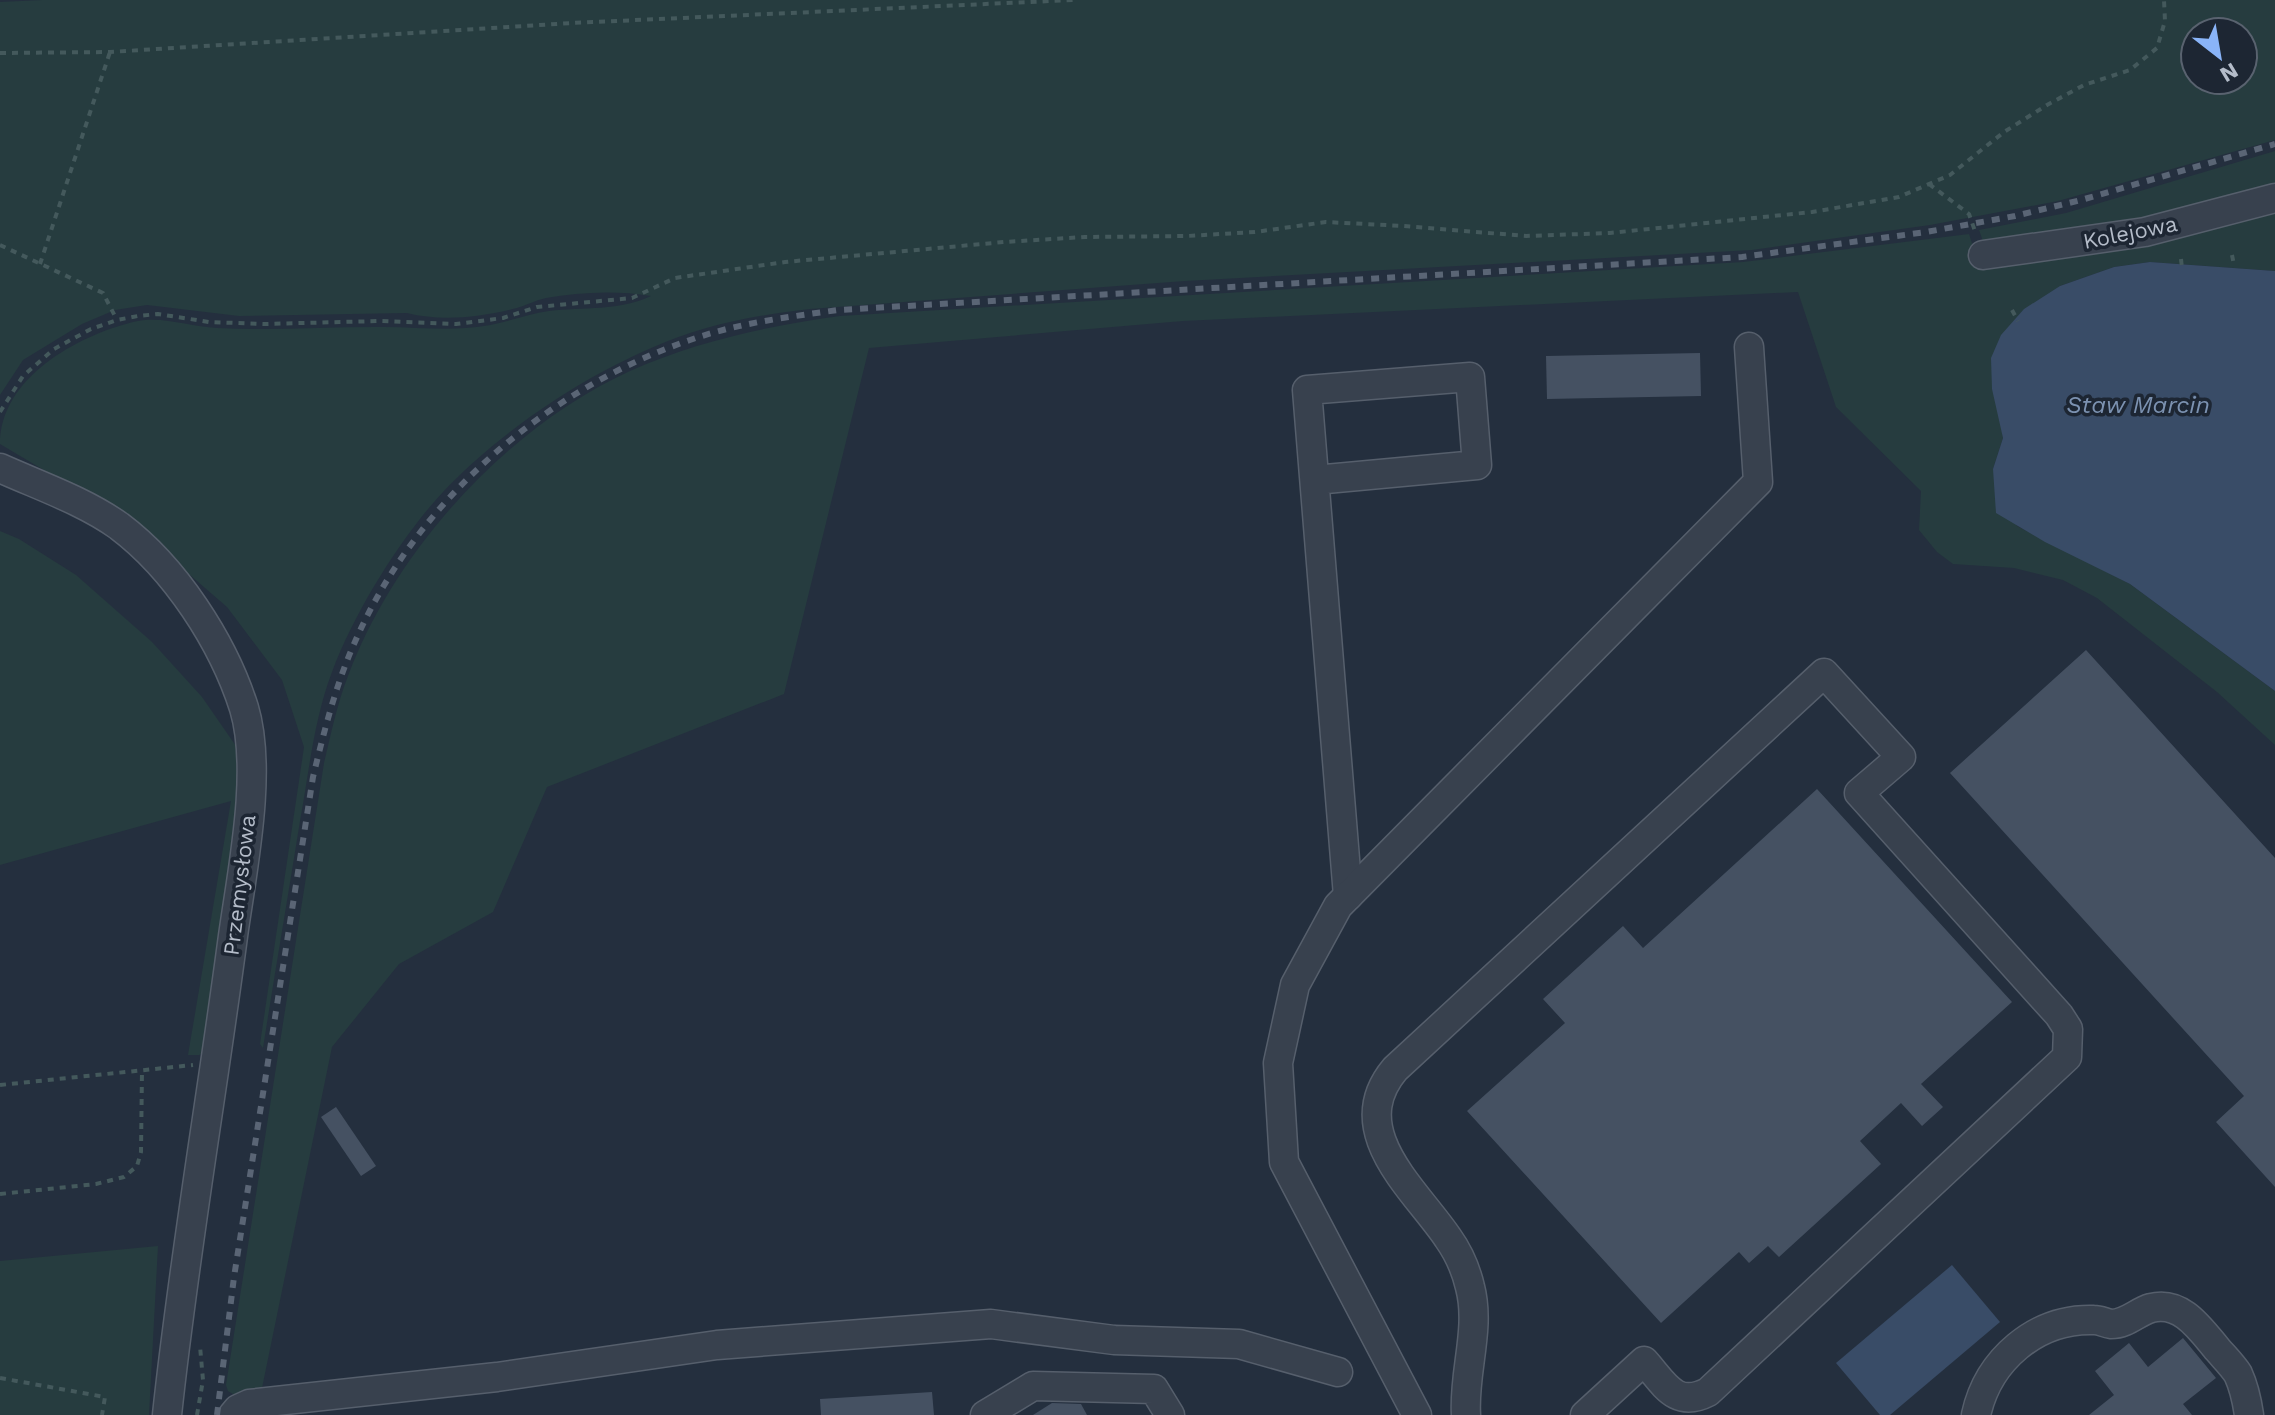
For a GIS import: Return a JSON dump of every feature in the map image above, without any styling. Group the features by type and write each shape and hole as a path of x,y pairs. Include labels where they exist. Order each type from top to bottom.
{"street":[{"name":"Kolejowa","path":"1983,255 2145,232 2275,198"},
{"path":"1417,1415 1284,1162 1278,1063 1295,985 1338,906 1758,482 1749,347"},
{"path":"1315,480 1477,465 1470,377 1307,390 1348,896"},
{"name":"Przemysłowa","path":"0,468 77,502 118,525 168,569 197,612 224,662 244,708 249,736 247,828 216,1065 189,1234 167,1415"},
{"path":"1466,1415 1473,1316 1471,1290 1465,1270 1448,1237 1402,1181 1381,1140 1377,1125 1378,1103 1384,1083 1395,1069 1824,673 1901,757 1859,793 2059,1015 2068,1029 2067,1057 1708,1392 1688,1399 1676,1397 1644,1361 1585,1415"},
{"path":"1976,1415 1980,1396 1995,1370 2016,1345 2041,1330 2070,1322 2095,1320 2112,1324 2132,1319 2151,1308 2173,1308 2190,1317 2237,1372 2249,1415"},
{"path":"233,1415 249,1404 497,1377 717,1345 991,1324 1114,1340 1239,1344 1338,1372"},
{"path":"978,1408 1033,1386 1154,1389 1170,1415"}],"path":[{"path":"0,53 110,52 572,23 1073,0"},
{"path":"0,412 23,376 36,363 76,337 117,320 158,314 231,324 380,321 456,324 503,318 537,307 632,298 675,278 785,262 1085,237 1255,232 1326,222 1526,236 1610,233 1812,212 1899,197 1950,175 2004,132 2047,105 2084,85 2130,70 2157,48 2165,21 2164,0"},
{"path":"40,264 110,52"},
{"path":"1929,184 1969,214 1983,255"},
{"path":"0,245 103,293 117,320"},
{"path":"2232,255 2234,265"},
{"path":"2181,259 2182,268"},
{"path":"2012,310 2018,321"},
{"path":"0,1085 216,1065"},
{"path":"0,1194 96,1184 124,1177 137,1166 141,1152 142,1070"},
{"path":"197,1415 204,1369 200,1343"},
{"path":"0,1378 105,1397 102,1415"}],"green space":[{"path":"2275,0 2275,140 2058,201 1930,225 1752,250 1185,281 810,309 716,325 668,341 598,374 498,441 443,492 395,554 365,601 341,649 316,727 263,1048 260,1044 304,747 282,680 227,607 123,517 0,444 3,420 13,399 27,380 66,349 111,329 144,320 237,329 457,329 492,325 549,311 627,304 651,296 612,292 572,294 490,314 448,318 407,313 239,316 147,305 115,310 82,324 23,360 0,395 0,2"},
{"path":"2275,151 2275,194 2188,216 1985,247 1979,230 2066,213"},
{"path":"2275,207 2275,271 2150,262 2114,267 2060,286 2000,414 2003,438 1993,469 2017,526 2130,584 2275,691 2275,745 2217,692 2097,598 2063,580 2014,568 1953,564 1937,552 1919,530 1921,491 1836,407 1798,292 1183,321 869,348 784,694 547,787 493,912 399,964 332,1047 261,1393 233,1394 228,1391 226,1385 324,763 344,687 369,629 425,539 460,497 499,459 584,395 630,371 681,351 760,330 840,316 1743,262 1969,234 1979,265"},
{"path":"0,531 19,539 76,575 152,642 202,697 238,749 237,803 207,1050 199,1055 188,1055 231,801 0,865"},
{"path":"158,1246 149,1415 0,1415 0,1261"}],"water":[{"name":"Staw Marcin","path":"2150,262 2275,271 2275,691 2130,584 2045,542 1996,513 1993,469 2003,438 1992,389 1991,358 2001,335 2024,309 2060,286 2114,267"},
{"path":"1952,1265 2000,1322 1890,1415 1880,1415 1836,1363"}],"building":[{"path":"1700,353 1701,396 1547,399 1546,356"},
{"path":"2086,650 2275,858 2275,1187 2216,1122 2244,1096 1950,773"},
{"path":"1817,789 2012,1002 1921,1084 1943,1107 1922,1126 1901,1103 1860,1141 1881,1164 1779,1257 1768,1246 1749,1263 1739,1252 1661,1323 1467,1111 1565,1023 1543,999 1623,926 1643,948"},
{"path":"336,1107 376,1166 361,1176 321,1117"},
{"path":"2183,1338 2216,1378 2183,1404 2192,1415 2089,1415 2114,1395 2095,1371 2129,1343 2148,1367"},
{"path":"932,1392 934,1415 821,1415 820,1399"},
{"path":"1052,1403 1081,1404 1087,1415 1033,1415"}],"railway":[{"path":"217,1415 234,1277 313,777 341,677 380,592 412,544 449,499 490,458 536,421 584,389 636,362 690,340 745,325 801,315 838,310 1742,257 1926,232 2015,216 2275,144"}]}
